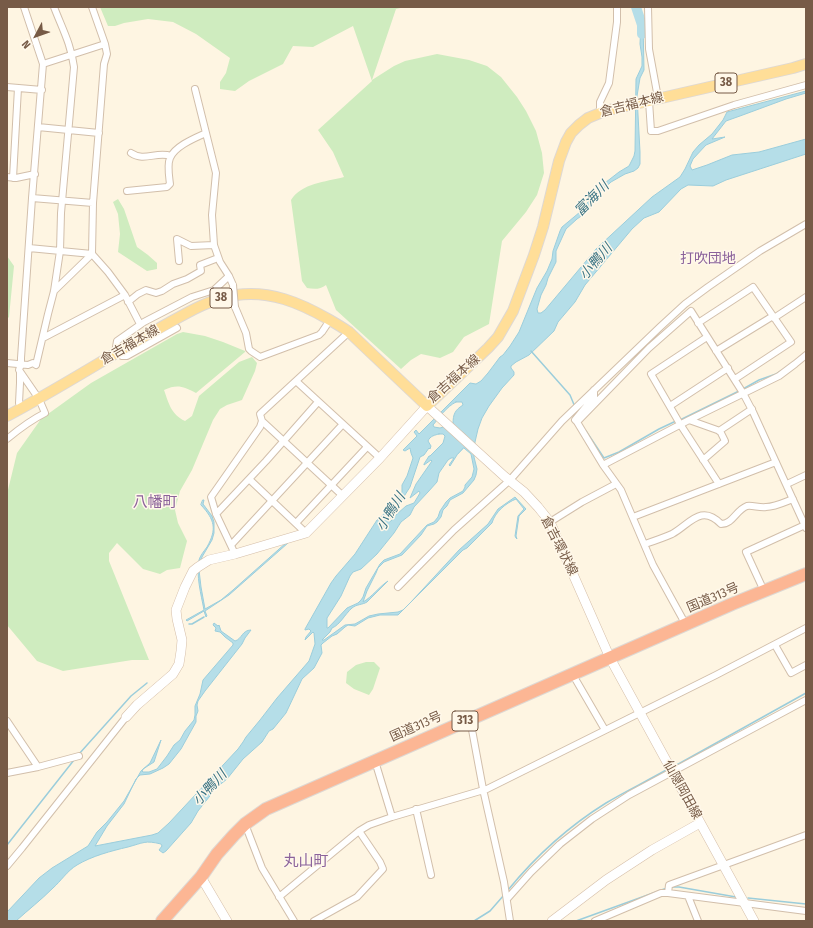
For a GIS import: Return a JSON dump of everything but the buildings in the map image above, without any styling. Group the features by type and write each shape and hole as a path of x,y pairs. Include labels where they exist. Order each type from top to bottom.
{"highway":[{"name":"国道313号","path":"162,921 201,877 234,835 266,809 686,624 806,574"}],"main road":[{"name":"倉吉福本線","path":"7,416 39,399 115,353 202,305 221,298 238,295 267,295 287,300 340,325 427,406 488,348 498,337 506,324 513,311 534,256 543,227 559,161 566,142 579,125 588,118 600,113 806,64"},
{"name":"倉吉環状線","path":"427,406 524,492 550,522 610,658"},
{"path":"126,717 137,705 173,674 179,664 182,640 176,610 193,572 208,560 233,550 306,533 380,458 427,406"},
{"name":"仙隠岡田線","path":"610,658 754,921"},
{"path":"552,921 606,880 652,850 700,823"},
{"path":"201,877 227,921"}],"street":[{"path":"18,403 43,64 24,7"},
{"path":"7,363 20,367 33,363 36,365 54,291 60,251 62,200 74,67 69,42 54,7"},
{"path":"92,7 107,54 104,64 93,203 92,254 125,295 140,324"},
{"path":"600,113 600,102 609,84 617,22 617,7"},
{"path":"648,7 651,131 658,131 734,105 806,85"},
{"path":"43,64 105,44"},
{"path":"7,88 42,90"},
{"path":"18,88 10,178 35,174"},
{"path":"195,89 216,173 212,215 214,245 218,258 233,285 235,307 246,333 250,351 260,357 319,335 330,320"},
{"path":"38,127 99,133"},
{"path":"127,191 168,187 170,184 169,159 171,156 182,146 206,132"},
{"path":"131,153 136,157 147,157 161,154 171,156"},
{"path":"32,198 93,203"},
{"path":"398,587 562,421 685,304 760,251 806,224"},
{"path":"179,261 178,239 191,246 214,245"},
{"path":"29,248 92,254"},
{"path":"54,291 92,254"},
{"path":"128,302 146,290 156,293 173,284 187,280 201,270 200,265 218,258"},
{"path":"177,328 128,356 122,356 115,353 117,341 140,324 192,297 214,290 229,276"},
{"path":"698,323 753,287 791,342 735,379"},
{"path":"43,338 125,295"},
{"path":"716,351 806,297"},
{"path":"577,422 648,348 691,311 735,379 752,409 805,527 746,552 764,591"},
{"path":"343,496 262,421 260,414 349,332"},
{"path":"707,337 651,374 680,424 719,484"},
{"path":"603,465 680,424 779,376 806,356"},
{"path":"7,439 20,428 45,413 39,399 20,367"},
{"path":"670,406 728,368"},
{"path":"296,381 380,458"},
{"path":"594,390 594,397 575,420 603,465 621,490 634,517 653,565 686,624"},
{"path":"216,514 318,402"},
{"path":"719,430 752,409"},
{"path":"689,420 719,430 726,441 703,460"},
{"path":"262,421 260,427 211,496 216,514 233,550 272,500 343,424"},
{"path":"296,523 367,447"},
{"path":"634,517 776,462"},
{"path":"786,484 806,475"},
{"path":"249,479 306,533"},
{"path":"550,522 582,502 616,484"},
{"path":"645,544 672,534 698,516 707,516 716,519 721,524 726,524 743,508 748,506 764,508 793,499"},
{"path":"279,897 359,831 369,825 392,816 487,788 775,645 806,628"},
{"path":"775,645 791,673 806,665"},
{"path":"573,675 605,730"},
{"path":"506,897 560,844 587,823 629,795 671,769 806,700"},
{"path":"7,866 126,717"},
{"path":"470,719 483,789 504,882 510,921"},
{"path":"7,721 38,767"},
{"path":"8,772 38,767 79,756"},
{"path":"375,760 392,816"},
{"path":"416,809 430,875"},
{"path":"246,824 262,868 294,921"},
{"path":"314,921 357,896 382,869 380,862 359,831"},
{"path":"668,893 669,885 806,835"},
{"path":"595,921 661,893 806,911"},
{"path":"688,896 698,921"}],"green space":[{"path":"100,7 405,7 396,9 372,80 405,61 437,54 469,60 487,66 501,77 517,97 536,131 542,153 544,173 537,195 526,212 502,241 489,324 464,337 453,352 440,358 421,354 401,369 336,310 326,285 324,287 314,289 307,288 302,281 291,200 301,190 314,184 344,177 333,152 318,130 372,81 353,26 313,47 293,46 283,64 249,81 235,91 220,89 220,82 226,73 230,58 196,34 173,22 148,19 115,26 108,26"},
{"path":"118,199 124,209 137,247 157,263 157,269 147,271 118,252 120,234 118,214 113,202"},
{"path":"7,256 14,266 9,317 7,319"},
{"path":"183,332 205,336 245,351 196,393 176,386 164,390 169,404 174,412 185,421 192,416 199,396 239,362 252,357 257,363 242,400 220,409 213,420 192,470 180,491 175,510 178,523 187,541 180,568 167,570 160,574 143,569 117,543 109,553 109,561 149,660 132,660 63,671 37,661 7,625 7,494 17,453 41,419 91,383"},
{"path":"366,662 374,662 380,668 373,689 369,695 354,689 346,683 347,672 356,665"}],"water":[{"name":"小鴨川","path":"643,20 644,70 640,78 637,96 640,164 634,171 611,182 596,197 587,212 566,229 556,251 556,262 541,295 537,309 538,313 545,310 597,248 652,197 680,177 693,152 712,134 723,120 727,112 806,91 806,93 726,121 712,139 725,137 706,145 693,159 690,166 692,170 732,155 759,152 806,139 806,154 726,180 713,186 688,185 681,189 659,212 644,218 632,229 585,285 575,302 558,322 554,331 529,355 511,366 514,375 489,406 478,429 474,457 477,469 474,480 463,493 450,500 437,522 427,526 421,535 402,555 384,562 378,568 363,602 388,581 367,602 352,608 322,640 345,625 355,624 369,616 403,610 398,615 380,615 368,618 355,626 348,625 321,645 322,653 314,668 302,679 286,713 273,729 269,731 262,742 243,759 227,779 217,787 198,811 191,823 166,851 163,853 159,850 162,846 161,844 147,842 108,852 89,859 70,870 56,885 16,921 7,921 7,912 39,878 52,868 88,846 97,832 124,801 133,784 124,804 107,826 95,846 158,833 238,749 277,698 309,661 315,644 314,633 313,632 305,640 311,631 309,629 305,629 331,583 355,554 377,520 402,492 402,485 407,476 413,458 410,448 405,451 403,450 417,436 414,432 416,430 419,434 470,383 476,384 481,381 503,355 519,332 537,288 552,259 553,251 562,227 580,212 601,186 629,166 635,151 636,79 642,66 640,44 641,21","holes":["456,402 462,402 463,405 455,413 453,424 440,428 434,427 433,425 443,412","437,434 443,434 445,436 443,443 429,456 424,464 431,460 432,461 416,484 410,498 419,491 420,493 414,503 406,506 389,522 410,487 420,457 424,455 429,448 430,449 431,446 428,441 429,439","464,448 471,454 474,469 472,477 465,485 463,491 450,498 434,522 427,525 400,554 384,560 380,564 361,600 347,608 327,628 327,618 341,596 353,572 361,569 377,554 401,522 410,515 414,507 437,482 439,473 448,460 454,458 449,465 450,466 457,455"]},
{"path":"515,497 526,509 519,516 516,536 517,539 515,536 518,516 524,509 516,499 501,508 493,519 492,523 467,548 463,550 411,602 459,550 488,524 498,509"},
{"path":"203,500 203,504 212,516 214,522 214,533 212,540 202,557 199,570 205,609 221,600 287,542 288,543 229,595 205,611 206,617 204,611 187,621 186,620 204,610 199,585 198,566 200,558 210,541 213,525 212,520 206,510 201,505"},
{"path":"214,623 218,626 219,625 221,631 235,641 246,631 251,630 198,701 196,722 181,749 169,764 163,768 150,774 140,775 137,778 143,769 143,772 149,772 157,769 174,745 180,740 194,720 195,706 200,694 203,680 233,645 233,643 220,632 215,631 216,628 213,625"},
{"path":"161,740 154,762 144,768 150,763"}],"waterway":[{"name":"富海川","path":"636,7 642,25 642,34"},
{"path":"531,351 570,395 575,407"},
{"path":"743,389 759,380 781,371"},
{"path":"680,420 739,391"},
{"path":"586,431 604,458 619,452 676,421"},
{"path":"189,624 192,624 204,617"},
{"path":"79,754 131,696 147,683"},
{"path":"673,767 806,693"},
{"path":"7,845 74,760"},
{"path":"508,890 541,854 592,812 621,794 668,769"},
{"path":"7,776 15,774"},
{"path":"670,887 679,887 736,897"},
{"path":"576,921 667,888"},
{"path":"474,921 490,911 504,895"},
{"path":"748,898 806,904"}],"district":[{"name":"打吹団地","path":"708,259"},
{"name":"八幡町","path":"155,503"},
{"name":"丸山町","path":"306,862"}]}
